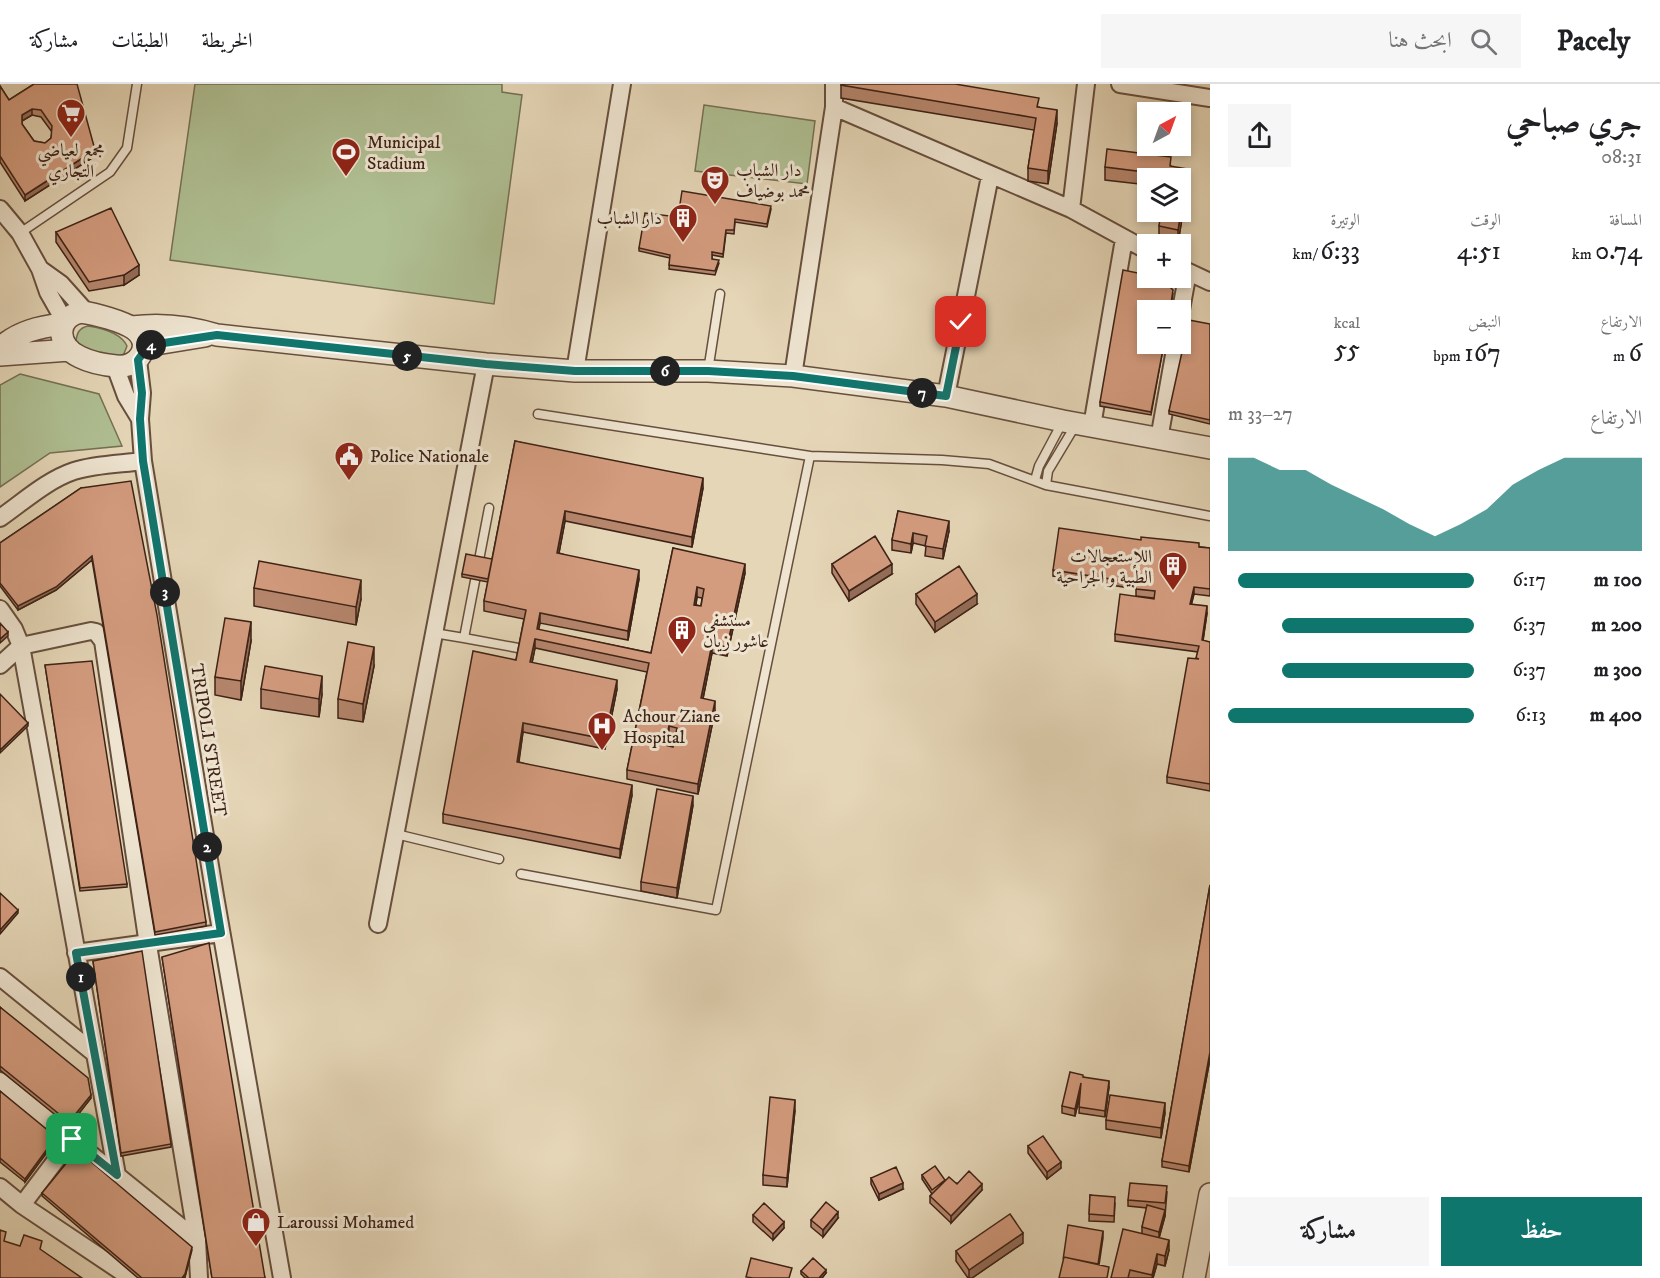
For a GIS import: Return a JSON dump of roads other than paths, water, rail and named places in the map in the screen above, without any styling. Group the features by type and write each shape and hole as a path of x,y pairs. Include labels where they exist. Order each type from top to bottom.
{"street":[{"path":"575,371 622,84"},
{"path":"793,376 834,107 834,84"},
{"path":"1071,209 1086,84"},
{"path":"1120,84 1210,98"},
{"path":"834,107 1071,209 1137,246"},
{"path":"946,396 990,176"},
{"path":"0,209 20,233 40,269 48,292 64,323"},
{"path":"1077,423 1124,239"},
{"path":"40,269 62,284 87,313"},
{"path":"1191,273 1210,282"},
{"path":"217,335 141,353 124,367 81,358 63,342 62,336 64,323 72,314 87,313 132,327 171,325 217,335 486,364 575,371 708,371 793,376 946,396 1210,448"},
{"path":"0,348 22,333 36,327 64,323"},
{"path":"132,327 141,337 141,353"},
{"path":"0,355 70,350"},
{"name":"TRIPOLI STREET","path":"141,353 140,419 143,461 221,933 282,1278"},
{"path":"1159,439 1174,354"},
{"path":"378,924 486,364"},
{"name":"TRIPOLI STREET","path":"114,366 126,396 140,419"},
{"path":"0,518 57,478 74,471 94,466 143,461"},
{"path":"0,609 14,629 21,646 117,1175"},
{"path":"0,664 21,646 91,631 96,632 103,641 148,945 197,1240 199,1278"},
{"path":"76,953 148,945 221,933"},
{"path":"0,977 94,1053"},
{"path":"0,1081 197,1240"},
{"path":"22,1204 72,1139"},
{"path":"0,1187 131,1278"},
{"path":"1194,1278 1210,1194"}],"lane":[{"path":"20,233 110,172 127,148 137,84"},
{"path":"708,371 720,294"},
{"path":"538,414 810,456 942,460 989,464 1046,484 1210,516"},
{"path":"1035,480 1039,466 1077,423"},
{"path":"1046,484 1048,471 1077,423"},
{"path":"521,874 716,910 810,456"},
{"path":"464,638 489,508"},
{"path":"434,633 519,648"},
{"path":"396,834 499,859"}],"place":[{"name":"مجمع لعياضي التجاري","path":"71,138"},
{"name":"Municipal Stadium","path":"346,178"},
{"name":"دار الشباب محمد بوضياف","path":"715,206"},
{"name":"دار الشباب","path":"683,244"},
{"name":"Police Nationale","path":"349,482"},
{"name":"اللإستعجالات الطبية و الجراحية","path":"1173,592"},
{"name":"مستشفى عاشور زيان","path":"682,656"},
{"name":"Achour Ziane Hospital","path":"602,752"},
{"name":"Laroussi Mohamed","path":"256,1248"}]}
